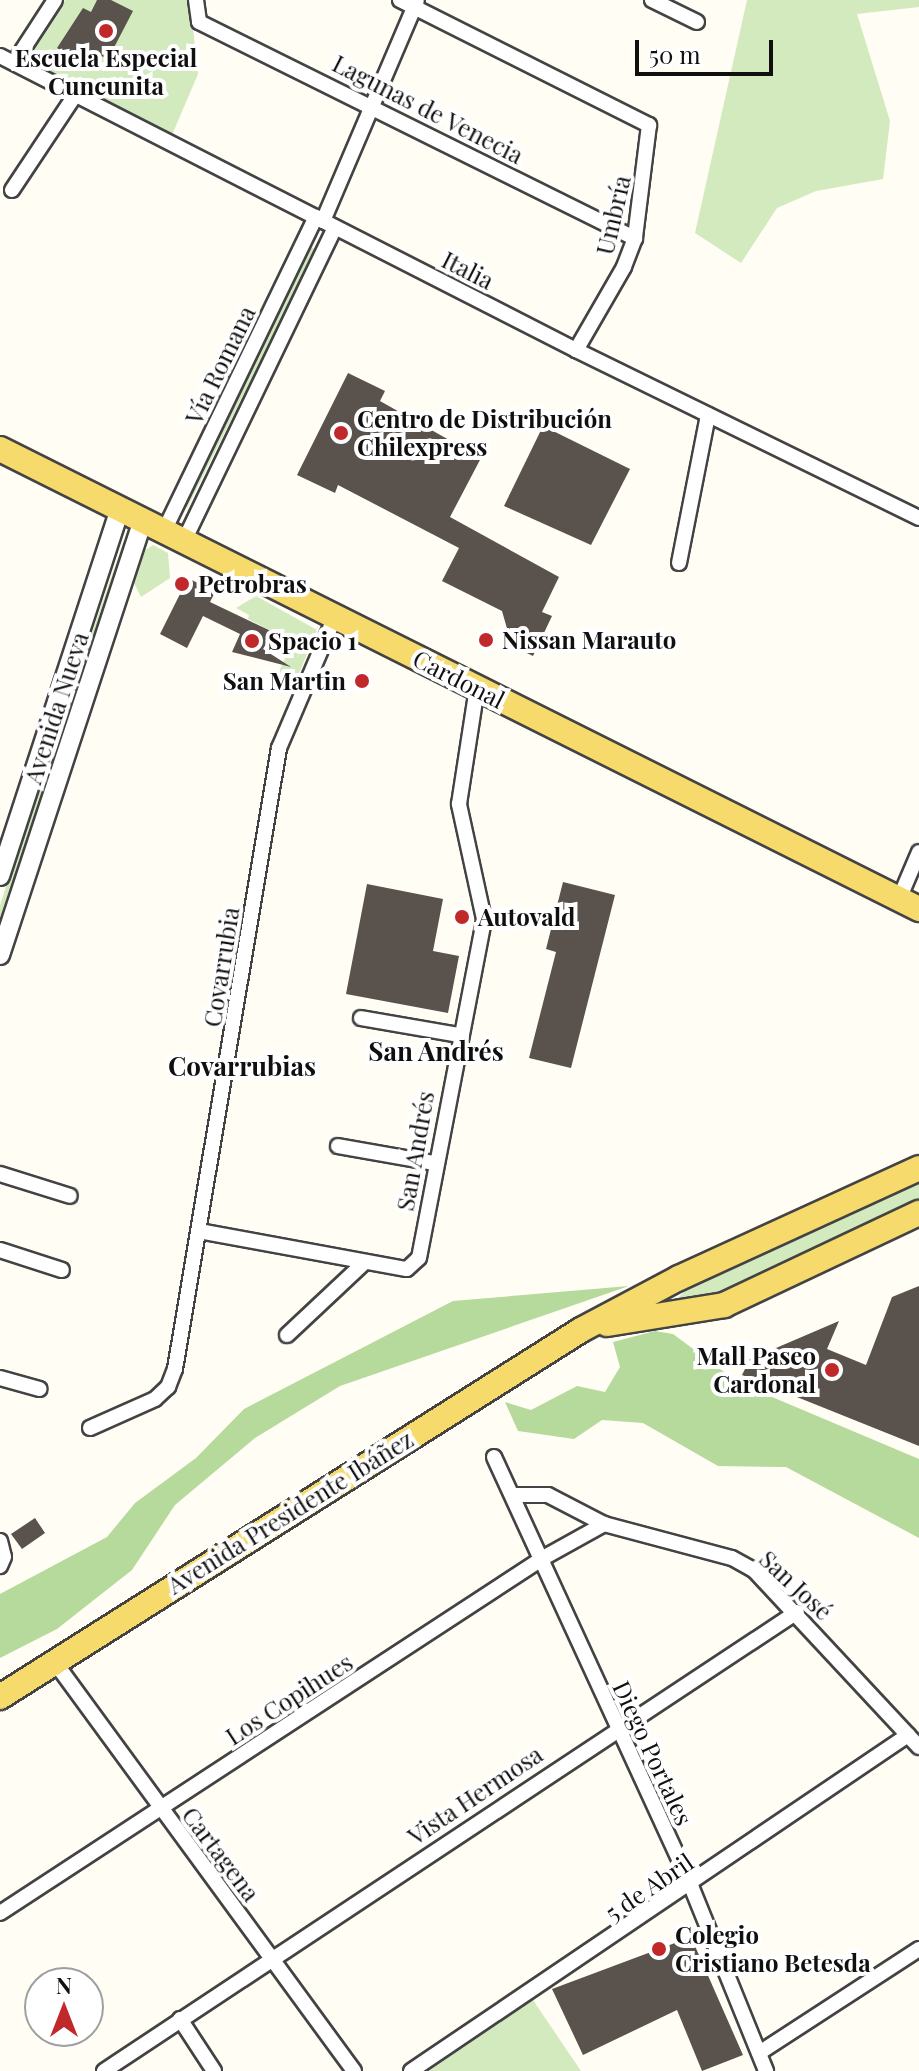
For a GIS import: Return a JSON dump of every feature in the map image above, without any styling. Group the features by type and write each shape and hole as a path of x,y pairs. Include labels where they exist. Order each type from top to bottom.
{"main road":[{"name":"Cardonal","path":"0,449 909,904"},
{"name":"Avenida Presidente Ibáñez","path":"0,1697 581,1330 679,1278 919,1168"},
{"name":"Avenida Presidente Ibáñez","path":"581,1330 724,1305 919,1213"},
{"path":"677,1315 666,1296 679,1278"}],"street":[{"path":"14,63 55,0"},
{"name":"Lagunas de Venecia","path":"196,0 199,22 372,104 635,238"},
{"path":"400,0 416,4"},
{"path":"658,1 697,22"},
{"name":"Vía Romana","path":"163,531 325,222 416,4"},
{"name":"Umbría","path":"416,4 649,125 635,238 624,267 576,350"},
{"name":"Italia","path":"0,56 576,350 919,518"},
{"path":"12,190 75,95"},
{"name":"Vía Romana","path":"163,531 325,222"},
{"path":"679,563 708,415"},
{"name":"Avenida Nueva","path":"0,876 120,509"},
{"name":"Avenida Nueva","path":"0,952 73,733 163,531"},
{"name":"Covarrubia","path":"90,1428 155,1399 168,1387 199,1231 279,748 335,617"},
{"name":"San Andrés","path":"199,1231 407,1269 419,1258 434,1163 484,919 459,804 477,688"},
{"path":"50,725 73,733"},
{"path":"909,904 919,852"},
{"path":"361,1018 459,1035"},
{"path":"338,1146 434,1163"},
{"path":"0,1174 70,1196"},
{"path":"0,1250 62,1270"},
{"path":"287,1335 364,1263"},
{"path":"0,1378 40,1389"},
{"name":"Diego Portales","path":"494,1457 691,1886 766,2071"},
{"name":"San José","path":"513,1495 548,1495 604,1524 732,1558 754,1570 797,1612 919,1747"},
{"name":"Los Copihues","path":"0,1913 543,1558 604,1524"},
{"path":"0,1541 2,1561"},
{"name":"Vista Hermosa","path":"104,2071 616,1727 797,1612"},
{"name":"Cartagena","path":"54,1661 354,2071"},
{"name":"5 de Abril","path":"411,2071 691,1886 908,1735"},
{"path":"759,2053 919,1949"},
{"path":"180,2019 214,2071"}],"green space":[{"path":"65,0 190,0 198,74 172,135 26,61"},
{"path":"747,0 919,0 919,7 857,14 890,121 883,179 816,191 777,208 741,263 695,233"},
{"path":"311,247 316,250 187,508 185,505"},
{"path":"124,540 126,542 68,718 64,714"},
{"path":"153,545 168,553 170,578 141,597 132,579 141,553"},
{"path":"256,596 317,630 295,683 275,680 293,642 248,619 249,615 236,608"},
{"path":"59,740 0,922 0,905 53,743"},
{"path":"919,1183 919,1204 713,1298 673,1302 693,1284"},
{"path":"629,1286 340,1386 255,1438 175,1505 132,1570 57,1629 0,1658 0,1594 107,1537 135,1503 196,1458 244,1409 453,1301"},
{"path":"655,1331 673,1334 739,1383 919,1459 919,1538 786,1467 718,1466 643,1423 602,1420 574,1439 518,1431 505,1402 531,1410 577,1386 605,1392 620,1367 613,1342"},
{"path":"533,2000 581,2071 429,2071 520,2009"}],"building":[{"path":"97,0 111,0 133,11 108,59 99,55 91,70 57,48 83,8 91,12"},
{"path":"348,373 385,391 380,401 481,458 450,517 559,577 542,612 552,616 533,656 512,646 502,611 442,581 459,548 338,485 335,493 297,475"},
{"path":"543,426 630,469 591,545 504,506"},
{"path":"188,578 215,592 210,602 273,632 263,649 291,667 232,652 240,634 203,616 187,648 160,634"},
{"path":"563,882 615,895 571,1068 529,1058 556,952 546,949"},
{"path":"367,884 443,899 433,951 459,956 448,1013 346,994"},
{"name":"Mall Paseo Cardonal","path":"919,1286 919,1446 742,1375 750,1359 839,1321 827,1349 866,1365 892,1297"},
{"path":"35,1518 45,1533 22,1549 11,1534"},
{"path":"691,1937 743,2055 702,2071 677,2010 583,2055 552,1989"}],"place":[{"name":"Escuela Especial Cuncunita","path":"106,31"},
{"name":"Centro de Distribución Chilexpress","path":"341,433"},
{"name":"Petrobras","path":"182,584"},
{"name":"Nissan Marauto","path":"486,640"},
{"name":"Spacio 1","path":"252,641"},
{"name":"San Martin","path":"362,681"},
{"name":"Autovald","path":"462,917"},
{"name":"Mall Paseo Cardonal","path":"832,1370"},
{"name":"Colegio Cristiano Betesda","path":"659,1949"}],"district":[{"name":"San Andrés","path":"436,1051"},
{"name":"Covarrubias","path":"242,1066"}]}
